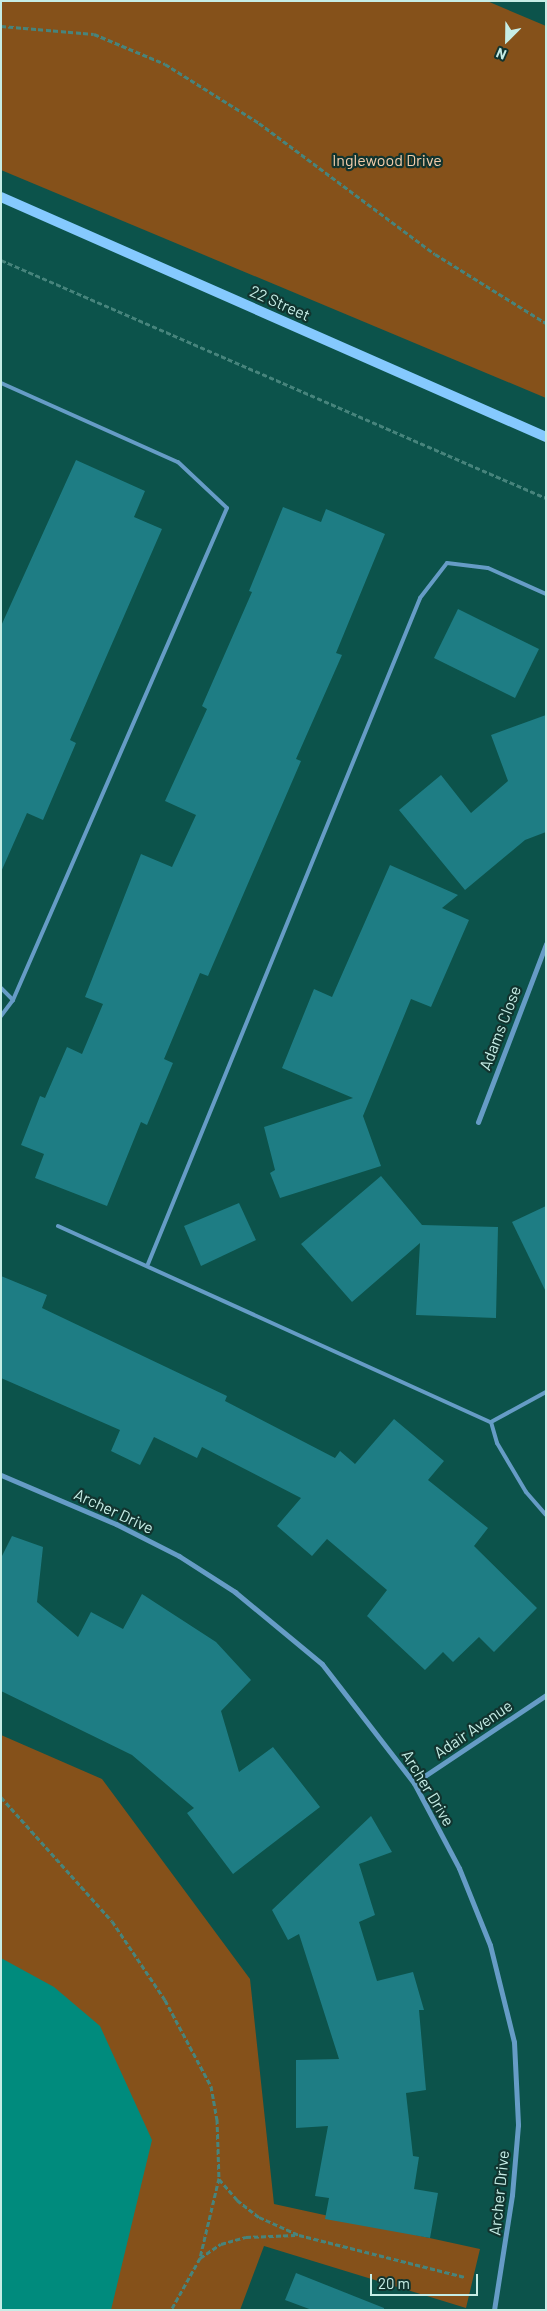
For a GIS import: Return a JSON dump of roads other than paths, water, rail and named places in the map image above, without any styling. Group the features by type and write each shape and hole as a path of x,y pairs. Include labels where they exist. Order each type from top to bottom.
{"main road":[{"name":"22 Street","path":"1,197 546,437"}],"street":[{"name":"Adams Close","path":"478,1122 546,944"},
{"name":"Archer Drive","path":"1,1475 116,1524 179,1556 236,1592 322,1664 414,1783 459,1868 490,1945 514,2042 518,2125 512,2195 497,2309"},
{"name":"Adair Avenue","path":"414,1783 546,1695"}],"lane":[{"path":"1,383 178,462 227,508 13,1000 1,1016"},
{"path":"148,1264 420,598 447,564 488,568 546,594"},
{"path":"1,988 13,1000"},
{"path":"58,1226 148,1264 491,1422 502,1451 526,1492 546,1515"},
{"path":"491,1422 546,1392"}],"park label":[{"name":"Inglewood Drive","path":"387,160"}]}
